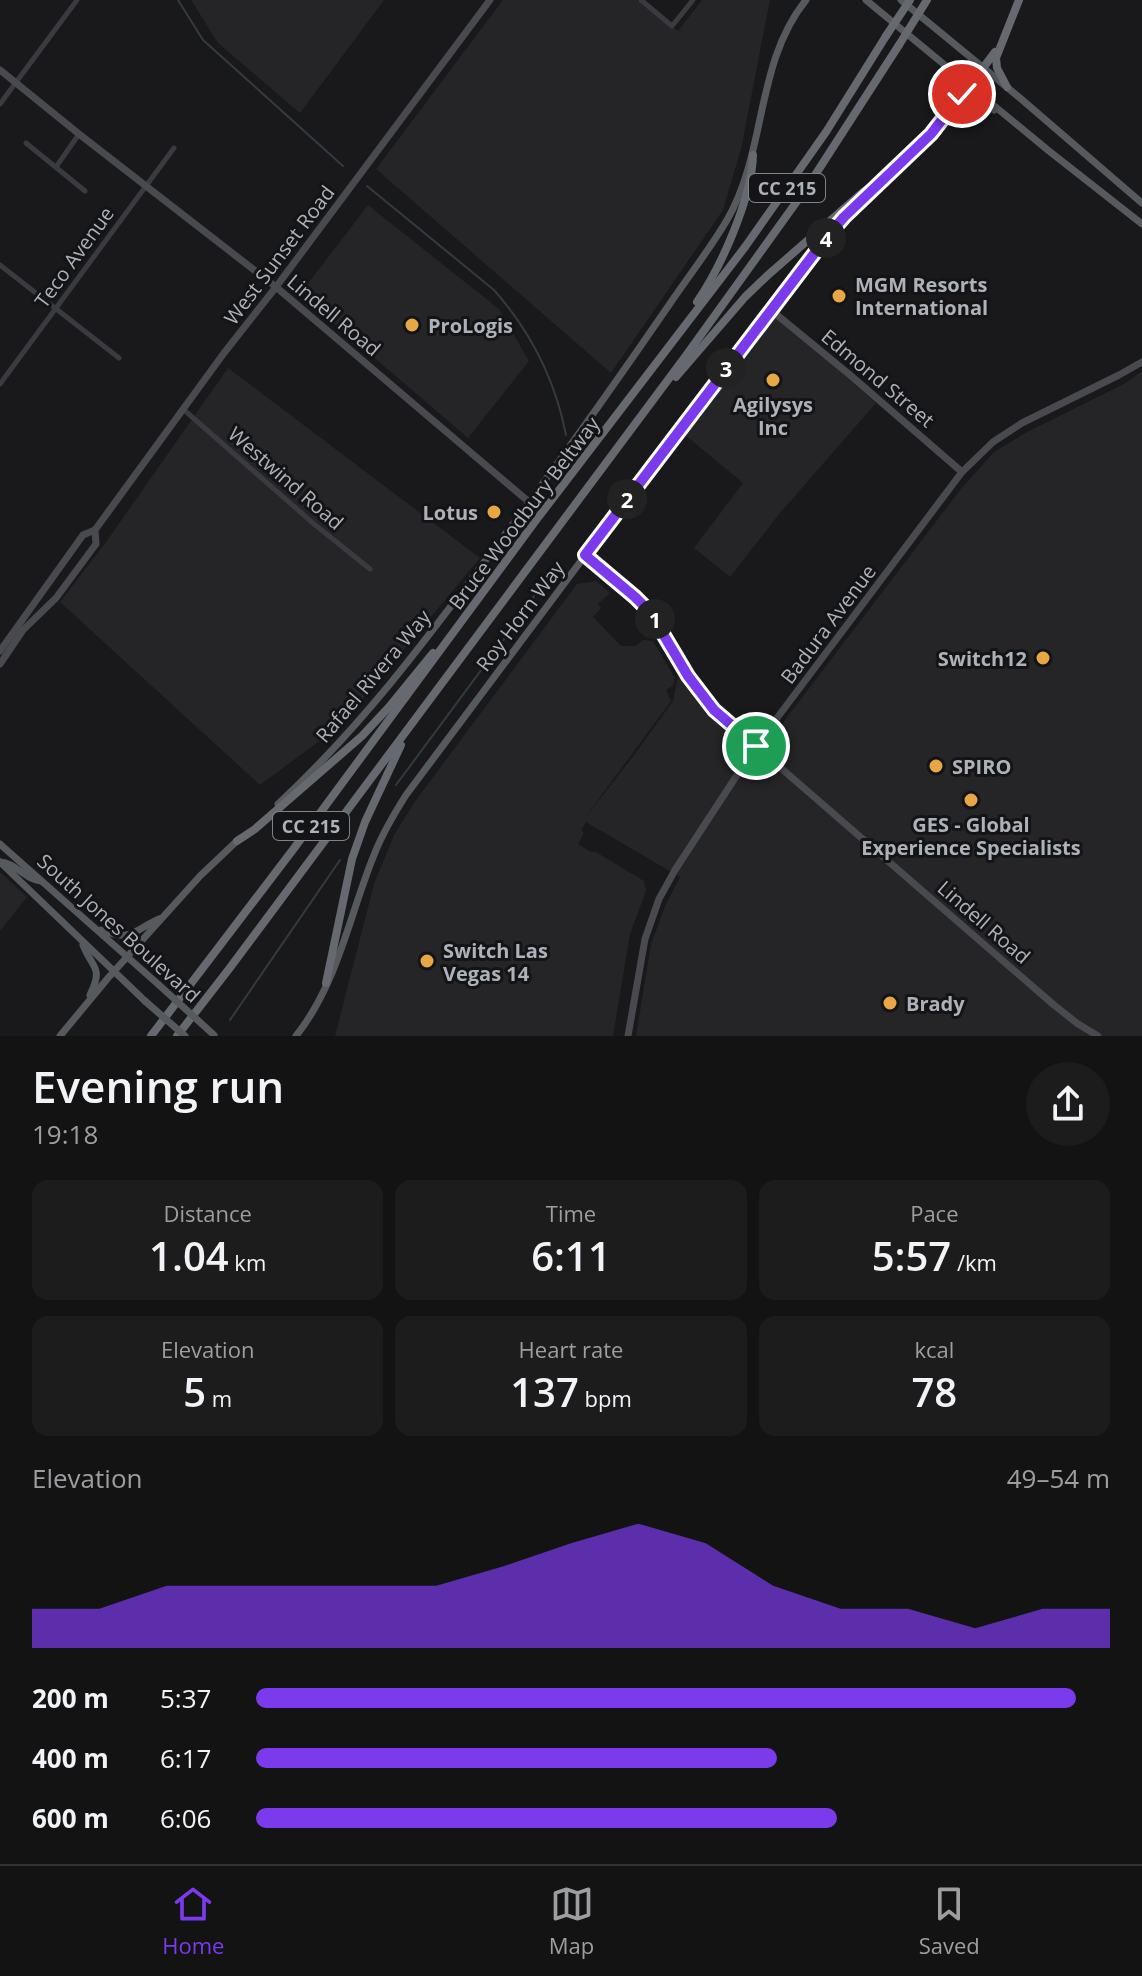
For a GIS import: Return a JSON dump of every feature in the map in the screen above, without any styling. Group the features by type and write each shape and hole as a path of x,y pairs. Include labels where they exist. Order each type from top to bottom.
{"highway":[{"name":"Bruce Woodbury Beltway","path":"151,1036 269,882 537,519 745,247 826,132 910,0"},
{"name":"Bruce Woodbury Beltway","path":"177,1036 406,733 808,186 927,0"},
{"path":"1007,87 996,63 1019,0"},
{"path":"983,68 1004,38"},
{"path":"679,334 709,285 742,210 753,171 753,155"},
{"path":"638,420 745,297 863,192 882,180"},
{"path":"237,841 266,820 362,736 469,614"},
{"path":"326,983 352,859 365,822 406,733"}],"main road":[{"name":"West Sunset Road","path":"0,651 83,535 95,530 490,0"},
{"name":"Rafael Rivera Way","path":"60,1036 200,876 313,771 352,730 398,676 608,395 727,220 753,155 773,62 804,0"},
{"path":"866,0 1142,224"},
{"path":"901,0 1142,203"},
{"name":"Roy Horn Way","path":"296,1036 319,1002 374,855 406,795 844,217 931,134 983,68"},
{"name":"Lindell Road","path":"0,70 276,287 529,502"},
{"path":"931,134 960,105 968,102 976,102 1010,119"},
{"name":"Edmond Street","path":"771,310 962,472"},
{"name":"Badura Avenue","path":"628,1036 645,939 659,899 677,866 756,746 962,472 993,442 1022,423 1142,362"},
{"name":"West Sunset Road","path":"0,664 23,630 56,598 96,544 95,530"},
{"name":"Lindell Road","path":"585,555 650,612 688,676 714,710 1054,1005 1098,1036"},
{"name":"South Jones Boulevard","path":"0,844 214,1035"},
{"path":"0,862 9,863 31,880 43,881"},
{"name":"South Jones Boulevard","path":"0,862 185,1036"},
{"path":"96,928 128,936 165,917"},
{"path":"83,943 97,972 95,985 85,1005"}],"street":[{"path":"0,104 77,0"},
{"path":"641,0 672,26 693,0"},
{"path":"56,167 79,134"},
{"path":"26,143 85,191"},
{"name":"Teco Avenue","path":"0,384 174,148"},
{"path":"0,265 119,358"},
{"name":"Westwind Road","path":"183,409 370,569"}],"shaded area":[{"path":"191,0 384,0 300,113 218,43"},
{"path":"503,0 637,0 678,31 702,0 770,0 741,149 723,210 611,373 376,169"},
{"path":"368,205 499,309 529,361 468,438 300,294"},
{"path":"771,310 876,403 780,513 730,577 694,548 743,483 679,430"},
{"path":"228,368 480,558 341,725 260,785 60,602"},
{"path":"1142,371 1142,1036 636,1036 651,944 680,877 586,822 578,844 644,881 646,891 630,934 613,1036 335,1036 374,884 394,835 416,800 577,584 596,581 610,593 598,604 601,608 593,617 621,646 636,646 643,640 653,641 675,678 673,686 666,690 671,701 584,819 673,701 678,676 707,714 761,765 775,733 960,490 994,452 1027,432 1124,384"},
{"path":"0,872 27,897 0,931"}],"waterway":[{"path":"178,0 203,40 343,166"},
{"path":"367,186 494,290 507,306 540,357 566,435"},
{"path":"396,785 531,602 546,572"},
{"path":"230,1020 340,860"}],"place":[{"name":"MGM Resorts International","path":"839,296"},
{"name":"ProLogis","path":"412,325"},
{"name":"Agilysys Inc","path":"773,380"},
{"name":"Lotus","path":"494,512"},
{"name":"Switch12","path":"1043,658"},
{"name":"SPIRO","path":"936,766"},
{"name":"GES - Global Experience Specialists","path":"971,800"},
{"name":"Switch Las Vegas 14","path":"427,961"},
{"name":"Brady","path":"890,1003"}],"route":[{"path":"756,746 714,710 688,676 650,612 585,555 826,238 931,134 962,94"}]}
